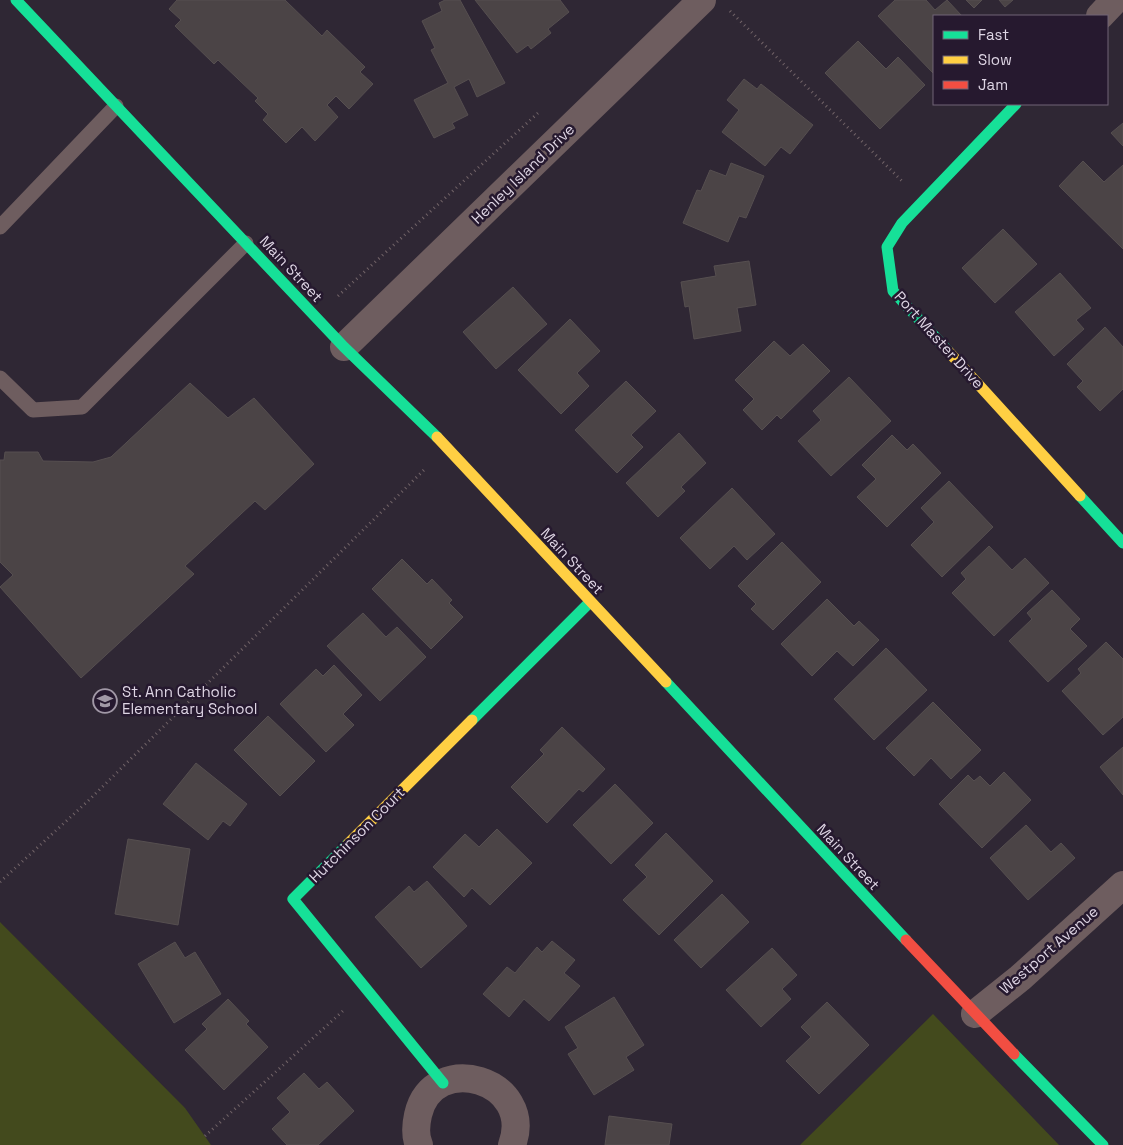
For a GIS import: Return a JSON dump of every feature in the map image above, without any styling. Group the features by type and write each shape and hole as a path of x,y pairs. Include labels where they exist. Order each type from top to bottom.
{"main road":[{"name":"Main Street","path":"16,0 344,347 447,448 589,603 975,1014 1103,1145"},
{"name":"Port Master Drive","path":"1015,105 902,223 887,247 893,291 1123,544"},
{"name":"Hutchinson Court","path":"443,1083 293,899 589,603"}],"street":[{"name":"Henley Island Drive","path":"344,347 702,0"},
{"path":"1101,15 1115,0"},
{"name":"Westport Avenue","path":"975,1014 1020,978 1123,885"},
{"path":"419,1145 416,1125 420,1108 429,1093 443,1083 457,1078 473,1078 488,1083 501,1092 510,1105 515,1120 515,1136 512,1145"}],"lane":[{"path":"0,227 116,106"},
{"path":"0,378 33,410 82,407 246,243"}],"path":[{"path":"728,9 922,201"},
{"path":"348,289 541,110"},
{"path":"0,882 88,802 447,448"},
{"path":"205,1136 367,989"}],"green space":[{"path":"0,922 185,1108 211,1145 0,1145"},
{"path":"933,1014 1059,1145 800,1145"}],"building":[{"path":"177,0 285,0 322,36 327,30 365,67 360,72 373,84 349,109 336,96 327,105 338,117 315,141 302,127 286,143 263,120 268,114 255,101 258,98 218,60 214,64 175,26 181,20 169,9"},
{"path":"445,0 460,0 505,83 477,97 469,79 454,87 468,115 452,123 455,128 434,138 414,100 448,83 431,50 435,48 422,21 442,11 439,3"},
{"path":"475,0 560,0 569,12 548,29 551,33 531,49 528,45 517,53"},
{"path":"895,0 926,0 935,10 947,0 961,15 933,15 933,73 878,16"},
{"path":"966,0 982,0 974,8"},
{"path":"999,0 1013,0 1005,7"},
{"path":"858,41 886,69 898,57 925,85 880,129 825,73"},
{"path":"744,79 757,89 761,84 813,125 790,154 781,147 765,166 722,132 739,110 727,100"},
{"path":"1123,123 1123,146 1111,133"},
{"path":"1083,161 1104,182 1123,165 1123,249 1059,186"},
{"path":"731,163 764,176 746,218 739,216 728,242 683,223 697,190 701,191 710,170 726,176"},
{"path":"1003,229 1037,264 995,303 962,268"},
{"path":"749,261 756,305 737,308 741,331 694,339 689,306 685,307 681,282 716,276 714,266"},
{"path":"1060,273 1091,308 1076,320 1084,329 1054,356 1015,312"},
{"path":"513,287 547,324 496,369 463,332"},
{"path":"570,319 600,351 577,373 589,386 561,414 518,370"},
{"path":"1105,327 1123,347 1123,389 1100,411 1077,387 1083,381 1067,364"},
{"path":"774,341 790,356 803,344 830,371 781,419 777,415 762,430 743,410 754,399 735,380"},
{"path":"849,377 891,421 831,476 798,441 821,420 813,411"},
{"path":"626,381 656,411 631,435 643,447 617,473 575,430"},
{"path":"190,383 228,418 254,398 314,464 265,510 255,501 185,566 194,574 81,678 0,587 13,575 0,562 0,460 4,460 5,452 38,452 43,461 93,462 111,457"},
{"path":"679,433 706,463 681,487 685,491 658,517 626,483"},
{"path":"892,435 907,450 913,444 941,473 887,527 857,497 876,479 862,465"},
{"path":"949,481 993,527 942,577 911,545 934,522 921,508"},
{"path":"732,488 775,534 747,560 734,546 710,569 680,538"},
{"path":"782,542 821,582 773,630 751,609 756,604 738,586"},
{"path":"989,546 1012,570 1025,558 1049,583 994,636 952,593 966,579 961,573"},
{"path":"402,559 427,584 432,579 452,600 449,603 463,617 431,649 372,589"},
{"path":"1052,590 1080,619 1070,629 1087,646 1048,682 1009,641 1032,619 1027,613"},
{"path":"827,599 854,626 859,621 879,640 853,666 837,651 812,676 781,644"},
{"path":"363,613 386,637 397,627 426,657 380,701 327,646"},
{"path":"1106,642 1123,659 1123,717 1103,735 1062,691 1081,673 1078,669"},
{"path":"886,648 927,690 874,740 834,699"},
{"path":"334,665 362,695 343,714 354,725 326,752 280,704 316,669 323,676"},
{"path":"933,702 981,750 951,779 931,758 914,776 886,748"},
{"path":"268,716 315,761 280,796 234,750"},
{"path":"562,727 605,769 583,792 579,789 547,823 511,787 544,754 540,750"},
{"path":"1123,747 1123,795 1100,767"},
{"path":"196,763 247,804 230,826 223,821 208,840 163,804"},
{"path":"1004,772 1031,800 982,848 939,804 968,775 974,781 980,776 990,786"},
{"path":"615,784 653,823 611,864 573,825"},
{"path":"1026,825 1051,852 1061,843 1075,858 1028,900 990,858"},
{"path":"497,829 532,863 490,905 472,888 464,897 433,867 465,834 479,847"},
{"path":"666,833 713,881 659,935 623,900 647,877 635,865"},
{"path":"128,839 190,849 178,925 115,914"},
{"path":"427,881 467,926 421,968 375,917 409,886 414,892"},
{"path":"722,894 749,922 701,968 674,940"},
{"path":"552,941 575,960 564,973 580,986 549,1021 524,999 509,1017 483,994 507,967 515,973 537,947 542,952"},
{"path":"175,942 185,958 195,952 221,994 174,1023 138,964"},
{"path":"772,948 797,975 782,989 791,999 761,1027 726,990"},
{"path":"614,997 644,1045 626,1057 634,1070 594,1095 568,1054 578,1048 565,1027"},
{"path":"228,999 249,1021 246,1024 268,1047 224,1090 185,1050 207,1029 202,1024"},
{"path":"827,1002 869,1045 819,1094 786,1061 811,1037 801,1027"},
{"path":"304,1073 319,1089 327,1082 354,1111 318,1145 287,1145 272,1129 290,1112 277,1098"},
{"path":"609,1116 672,1124 669,1145 605,1145"}],"traffic: fast":[{"path":"16,0 344,347 437,437"},
{"path":"948,351 893,291 887,247 902,223 1015,105"},
{"path":"1080,496 1123,543"},
{"path":"472,720 589,603"},
{"path":"666,682 906,940"},
{"path":"348,844 293,899 443,1083"},
{"path":"1014,1054 1103,1145"}],"traffic: slow":[{"path":"948,351 1080,496"},
{"path":"437,437 666,682"},
{"path":"348,844 472,720"}],"traffic: jam":[{"path":"906,940 1014,1054"}],"place":[{"name":"St. Ann Catholic Elementary School","path":"105,701"}]}
